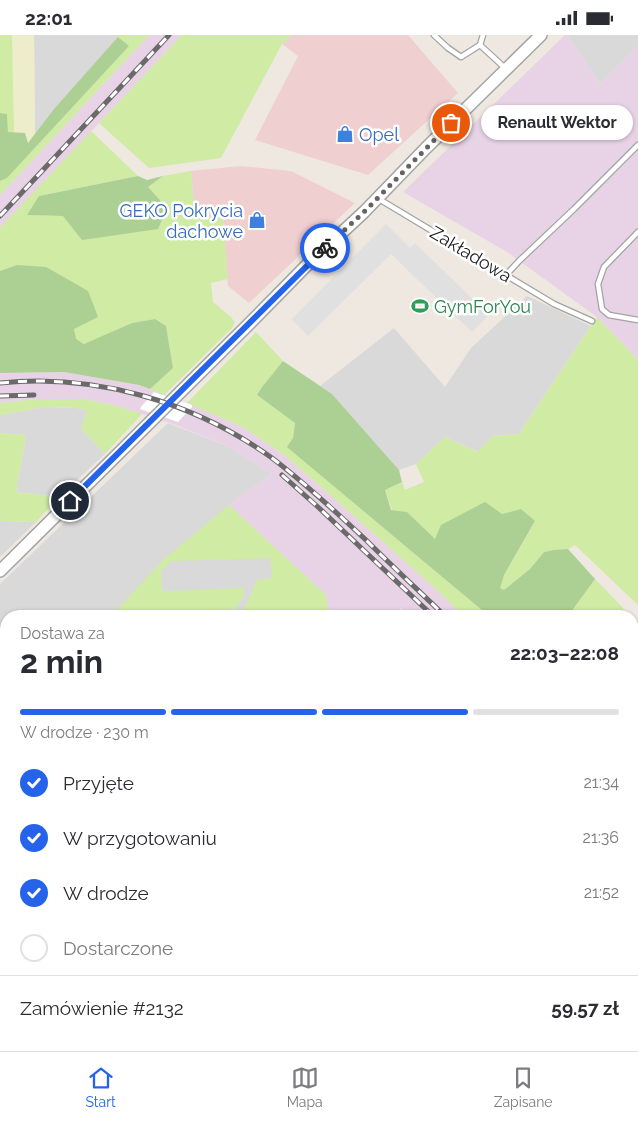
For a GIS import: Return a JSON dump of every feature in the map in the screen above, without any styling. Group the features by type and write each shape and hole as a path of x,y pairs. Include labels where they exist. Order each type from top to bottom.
{"street":[{"path":"0,571 541,35"}],"lane":[{"path":"434,35 461,57 480,45 483,35"},
{"path":"480,45 506,69"},
{"path":"506,275 638,145"},
{"name":"Zakładowa","path":"377,198 554,304 592,321"},
{"path":"638,232 604,267 598,284 602,309 609,315 638,320"}],"shaded area":[{"path":"34,35 121,35 54,109 35,134"},
{"path":"149,35 182,35 0,228 0,195"},
{"path":"292,35 408,35 458,93 368,175 255,140 298,56 282,44"},
{"path":"567,35 638,35 638,45 601,84"},
{"path":"567,35 601,84 638,45 638,360 597,317 507,252 403,192"},
{"path":"241,166 291,171 355,203 249,303 228,286 223,218 195,216 191,171"},
{"path":"386,224 410,248 415,243 489,315 472,332 391,254 308,336 292,319"},
{"path":"527,296 591,326 519,434 493,436 478,452 445,437 416,464 399,470 332,394 320,386 394,328 445,387 471,348"},
{"path":"64,372 139,385 243,427 283,454 458,610 403,610 401,608 399,610 328,610 326,595 229,505 272,474 227,446 173,424 117,406 84,399 38,399 0,403 0,373"},
{"path":"44,407 77,408 87,411 81,428 105,454 59,497 16,492 26,435 0,433 0,415"},
{"path":"168,423 227,446 272,474 229,505 326,595 328,610 0,610 0,584"},
{"path":"0,521 36,522 0,557"}],"green space":[{"path":"0,35 12,35 14,133 8,133 7,114 0,113"},
{"path":"12,35 34,35 35,134 28,144 25,133 14,133"},
{"path":"121,35 149,35 0,195 0,181 7,178 129,46 118,37"},
{"path":"182,35 292,35 282,44 221,158 149,168 99,123"},
{"path":"118,37 129,46 7,178 0,181 0,113 7,114 8,132 25,133 28,143 54,109"},
{"path":"91,131 138,176 39,196 28,215 63,216 148,187 163,176 191,171 195,216 223,218 228,279 211,283 213,302 231,317 235,323 164,395 150,389 173,368 166,326 155,319 132,323 85,344 75,339 74,329 17,265 0,271 0,228"},
{"path":"138,176 147,180 163,176 148,187 167,208 158,229 82,240 63,216 27,215 39,196"},
{"path":"17,265 46,267 88,291 98,317 74,329 76,339 84,344 132,323 155,319 166,326 173,368 150,389 139,385 64,372 0,373 0,271"},
{"path":"597,317 638,360 638,605 575,545 568,549 544,552 530,569 504,590 499,588 504,575 535,522 521,509 502,514 435,540 407,512 392,510 385,490 402,482 405,490 424,482 416,464 445,437 477,452 493,436 519,434"},
{"path":"256,332 283,361 257,395 295,423 293,438 288,447 482,610 458,610 283,454 243,427 187,403"},
{"path":"283,361 332,394 399,470 402,482 385,490 391,510 407,512 435,539 441,525 485,502 502,514 521,509 535,521 504,575 500,588 504,590 530,569 544,552 554,550 568,549 595,579 572,610 482,610 287,447 293,438 295,423 257,395"},
{"path":"38,399 84,399 142,414 105,454 81,428 87,411 77,408 44,407 0,415 0,403"},
{"path":"0,433 26,435 16,492 59,497 36,522 0,521"},
{"path":"229,505 326,595 328,610 244,610 257,580 272,578 270,558 171,561 161,571 162,591 244,588 244,596 235,609 117,610 164,559"},
{"path":"595,579 624,609 623,610 572,610"}],"pier":[{"path":"154,392 192,405 192,407 178,422 140,409"}],"railway":[{"path":"0,216 169,35"},
{"path":"0,383 36,381 108,388 143,396 177,407 210,421 242,438 296,477 355,529 439,610"},
{"path":"0,396 34,395"},
{"path":"282,475 427,610"}],"way so far":[{"path":"325,248 364,212 451,123"}],"place":[{"name":"Renault Wektor","path":"451,123"},
{"name":"Opel","path":"345,134"},
{"name":"GEKO Pokrycia dachowe","path":"257,220"},
{"name":"GymForYou","path":"420,306"}],"route":[{"path":"70,501 325,248"}]}
